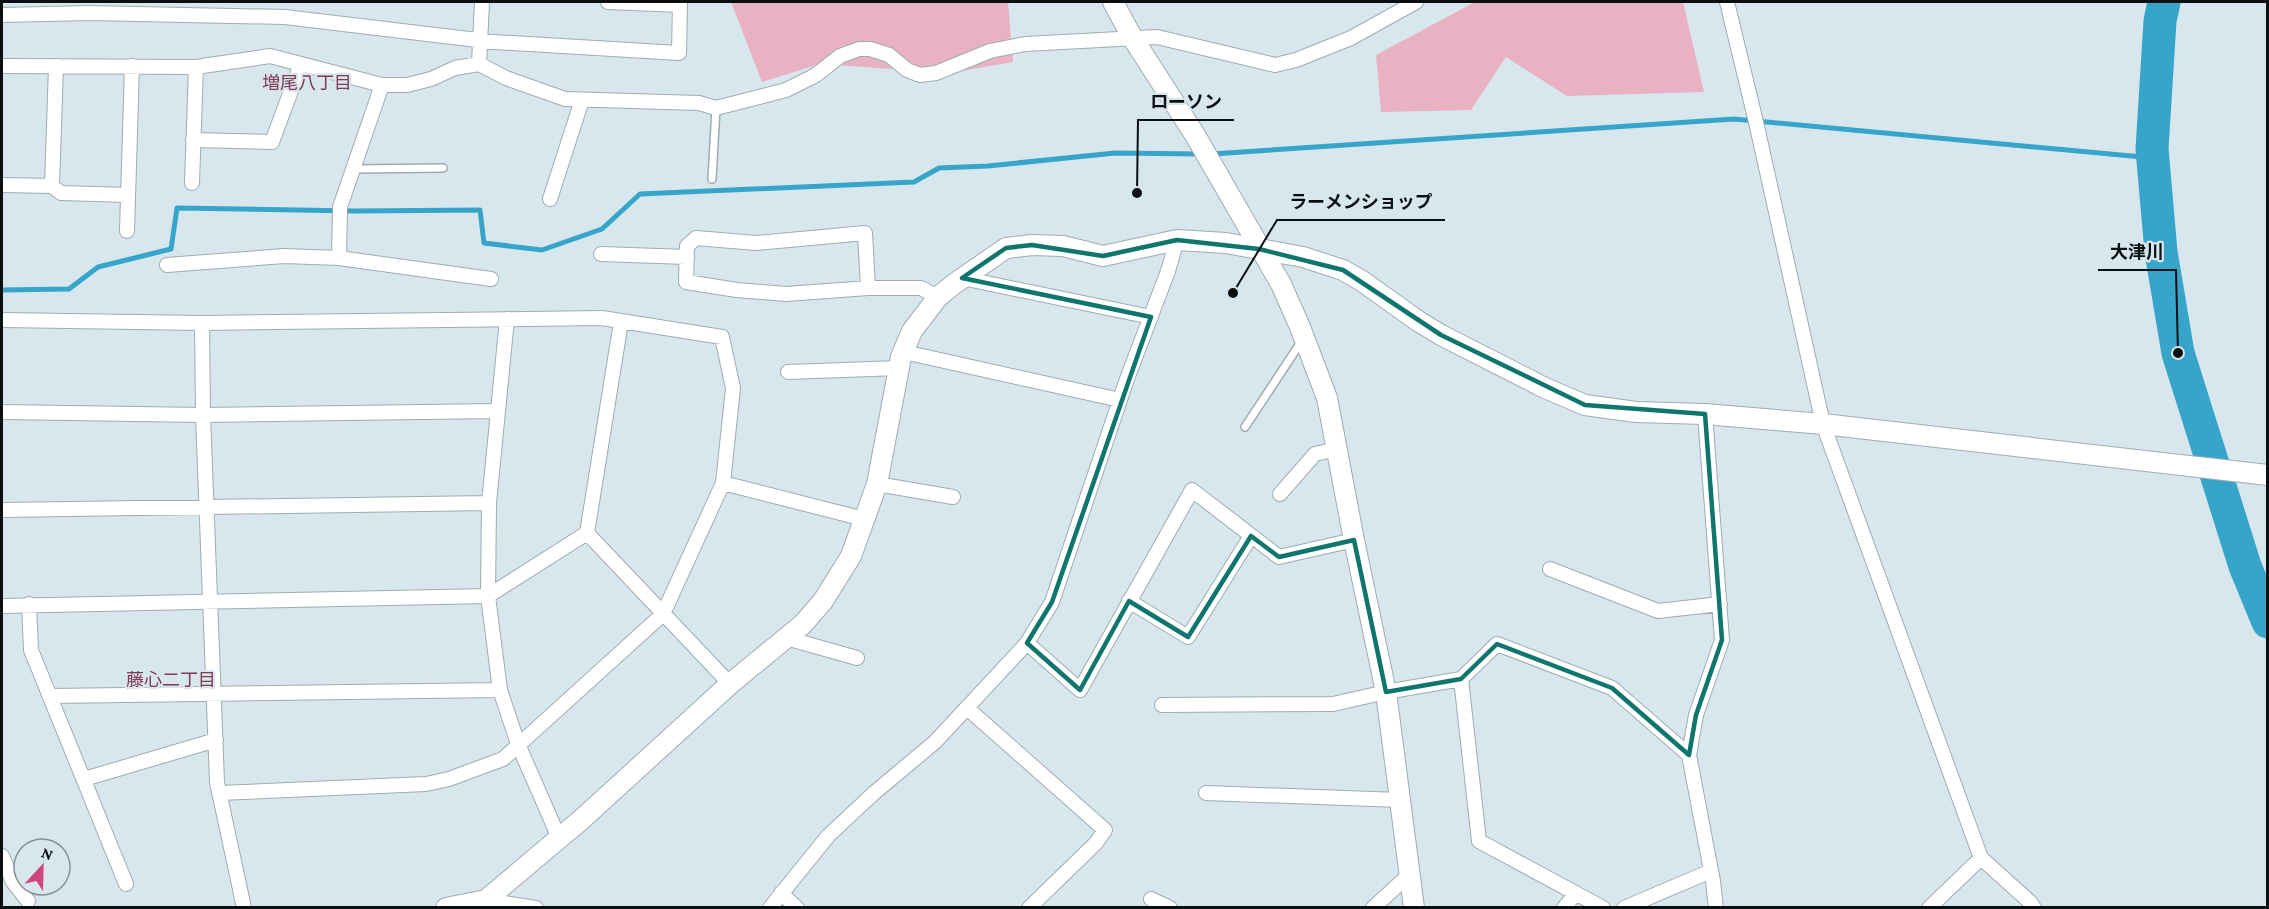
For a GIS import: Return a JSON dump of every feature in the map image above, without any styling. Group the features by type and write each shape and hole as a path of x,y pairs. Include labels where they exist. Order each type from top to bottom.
{"street":[{"path":"285,17 286,2"},
{"path":"479,64 482,2"},
{"path":"2,15 89,7 285,17 480,40 679,53 680,3 608,2"},
{"path":"1113,2 1132,37 1195,135 1281,284 1327,398 1386,692 1414,908"},
{"path":"2,66 196,67 270,56 382,85 407,85 431,79 454,68 479,64 506,78 565,99 699,103 716,108 786,90 816,75 840,56 860,49 889,56 907,70 920,75 936,73 990,51 1025,44 1132,37 1157,37 1275,65 1296,60 1351,38 1416,2"},
{"path":"1727,2 1823,424 1981,858 2034,908"},
{"path":"193,140 273,142 301,64"},
{"path":"52,186 56,66"},
{"path":"127,231 132,66"},
{"path":"192,183 196,67"},
{"path":"339,258 340,207 382,85"},
{"path":"550,199 582,100"},
{"path":"2,185 52,186 61,193 128,195"},
{"path":"868,288 865,233 756,243 696,238 687,246 686,282 736,290 786,294 868,288 921,288 938,297"},
{"path":"486,900 559,838 730,684 803,624 823,601 851,556 877,484 901,360 912,331 938,297 1006,248 1032,245 1063,246 1103,256 1177,240 1226,243 1303,257 1343,270 1441,335 1535,383 1585,405 1636,412 1705,414 1823,424 2268,475"},
{"path":"770,908 828,836 874,793 935,742 1027,643 1052,602 1177,240"},
{"path":"601,255 687,257"},
{"path":"167,265 284,256 339,258 491,279"},
{"path":"962,278 1151,317"},
{"path":"2,320 202,323 602,318 722,337 733,388 723,483 663,614 503,759 449,779 426,784 219,793"},
{"path":"507,319 489,503 489,596 500,690 518,744 559,838"},
{"path":"2,606 489,596 587,533 621,322"},
{"path":"202,323 219,793 244,908"},
{"path":"788,372 901,360 1120,400"},
{"path":"2,412 204,415 497,411"},
{"path":"1705,414 1722,640 1696,715 1689,755 1716,908"},
{"path":"1280,494 1315,454 1337,450"},
{"path":"723,483 864,519"},
{"path":"877,484 953,497"},
{"path":"1027,643 1080,690 1191,490 1279,558 1354,540"},
{"path":"2,510 489,503"},
{"path":"587,533 730,684"},
{"path":"1129,602 1188,637 1251,536"},
{"path":"1550,569 1658,611 1720,604"},
{"path":"29,604 31,650 126,884"},
{"path":"786,638 857,658"},
{"path":"1162,705 1334,704 1461,679 1497,644 1612,688 1689,755"},
{"path":"1461,679 1479,841 1603,908"},
{"path":"50,696 500,690"},
{"path":"967,708 1105,830 1096,843 1029,908"},
{"path":"84,779 216,740"},
{"path":"1206,793 1400,800"},
{"path":"2,856 13,882 28,901"},
{"path":"1929,908 1981,858"},
{"path":"1624,908 1711,871"},
{"path":"1373,908 1410,874"},
{"path":"781,893 797,908"},
{"path":"1564,908 1576,893"},
{"path":"1151,899 1170,908"},
{"path":"446,908 486,900 536,908"}],"lane":[{"path":"712,179 716,108"},
{"path":"354,169 443,168"},
{"path":"1245,427 1304,338"}],"highlighted area":[{"path":"1177,240 1259,249 1343,270 1441,335 1585,405 1705,414 1722,640 1696,715 1689,755 1612,688 1497,644 1461,679 1386,692 1354,540 1279,557 1251,536 1188,637 1129,601 1080,690 1027,643 1052,602 1151,317 962,278 1006,248 1032,245 1103,256"}],"shaded area":[{"path":"731,2 1008,2 1013,62 949,73 820,64 762,82"},
{"path":"1475,2 1683,2 1704,92 1567,96 1506,57 1471,110 1381,112 1376,55"}],"waterway":[{"path":"2164,2 2160,21 2152,149 2161,252 2178,353 2245,566 2268,622"},
{"path":"1212,154 1734,119 2153,158"},
{"path":"2,290 69,289 98,267 171,249 177,208 355,211 480,210 484,243 542,250 602,229 640,194 914,182 939,168 988,166 1115,153 1200,154"}],"place":[{"name":"ローソン","path":"1137,193"},
{"name":"ラーメンショップ","path":"1233,293"},
{"name":"大津川","path":"2178,353"}],"district":[{"name":"増尾八丁目","path":"307,83"},
{"name":"藤心二丁目","path":"171,680"}]}
